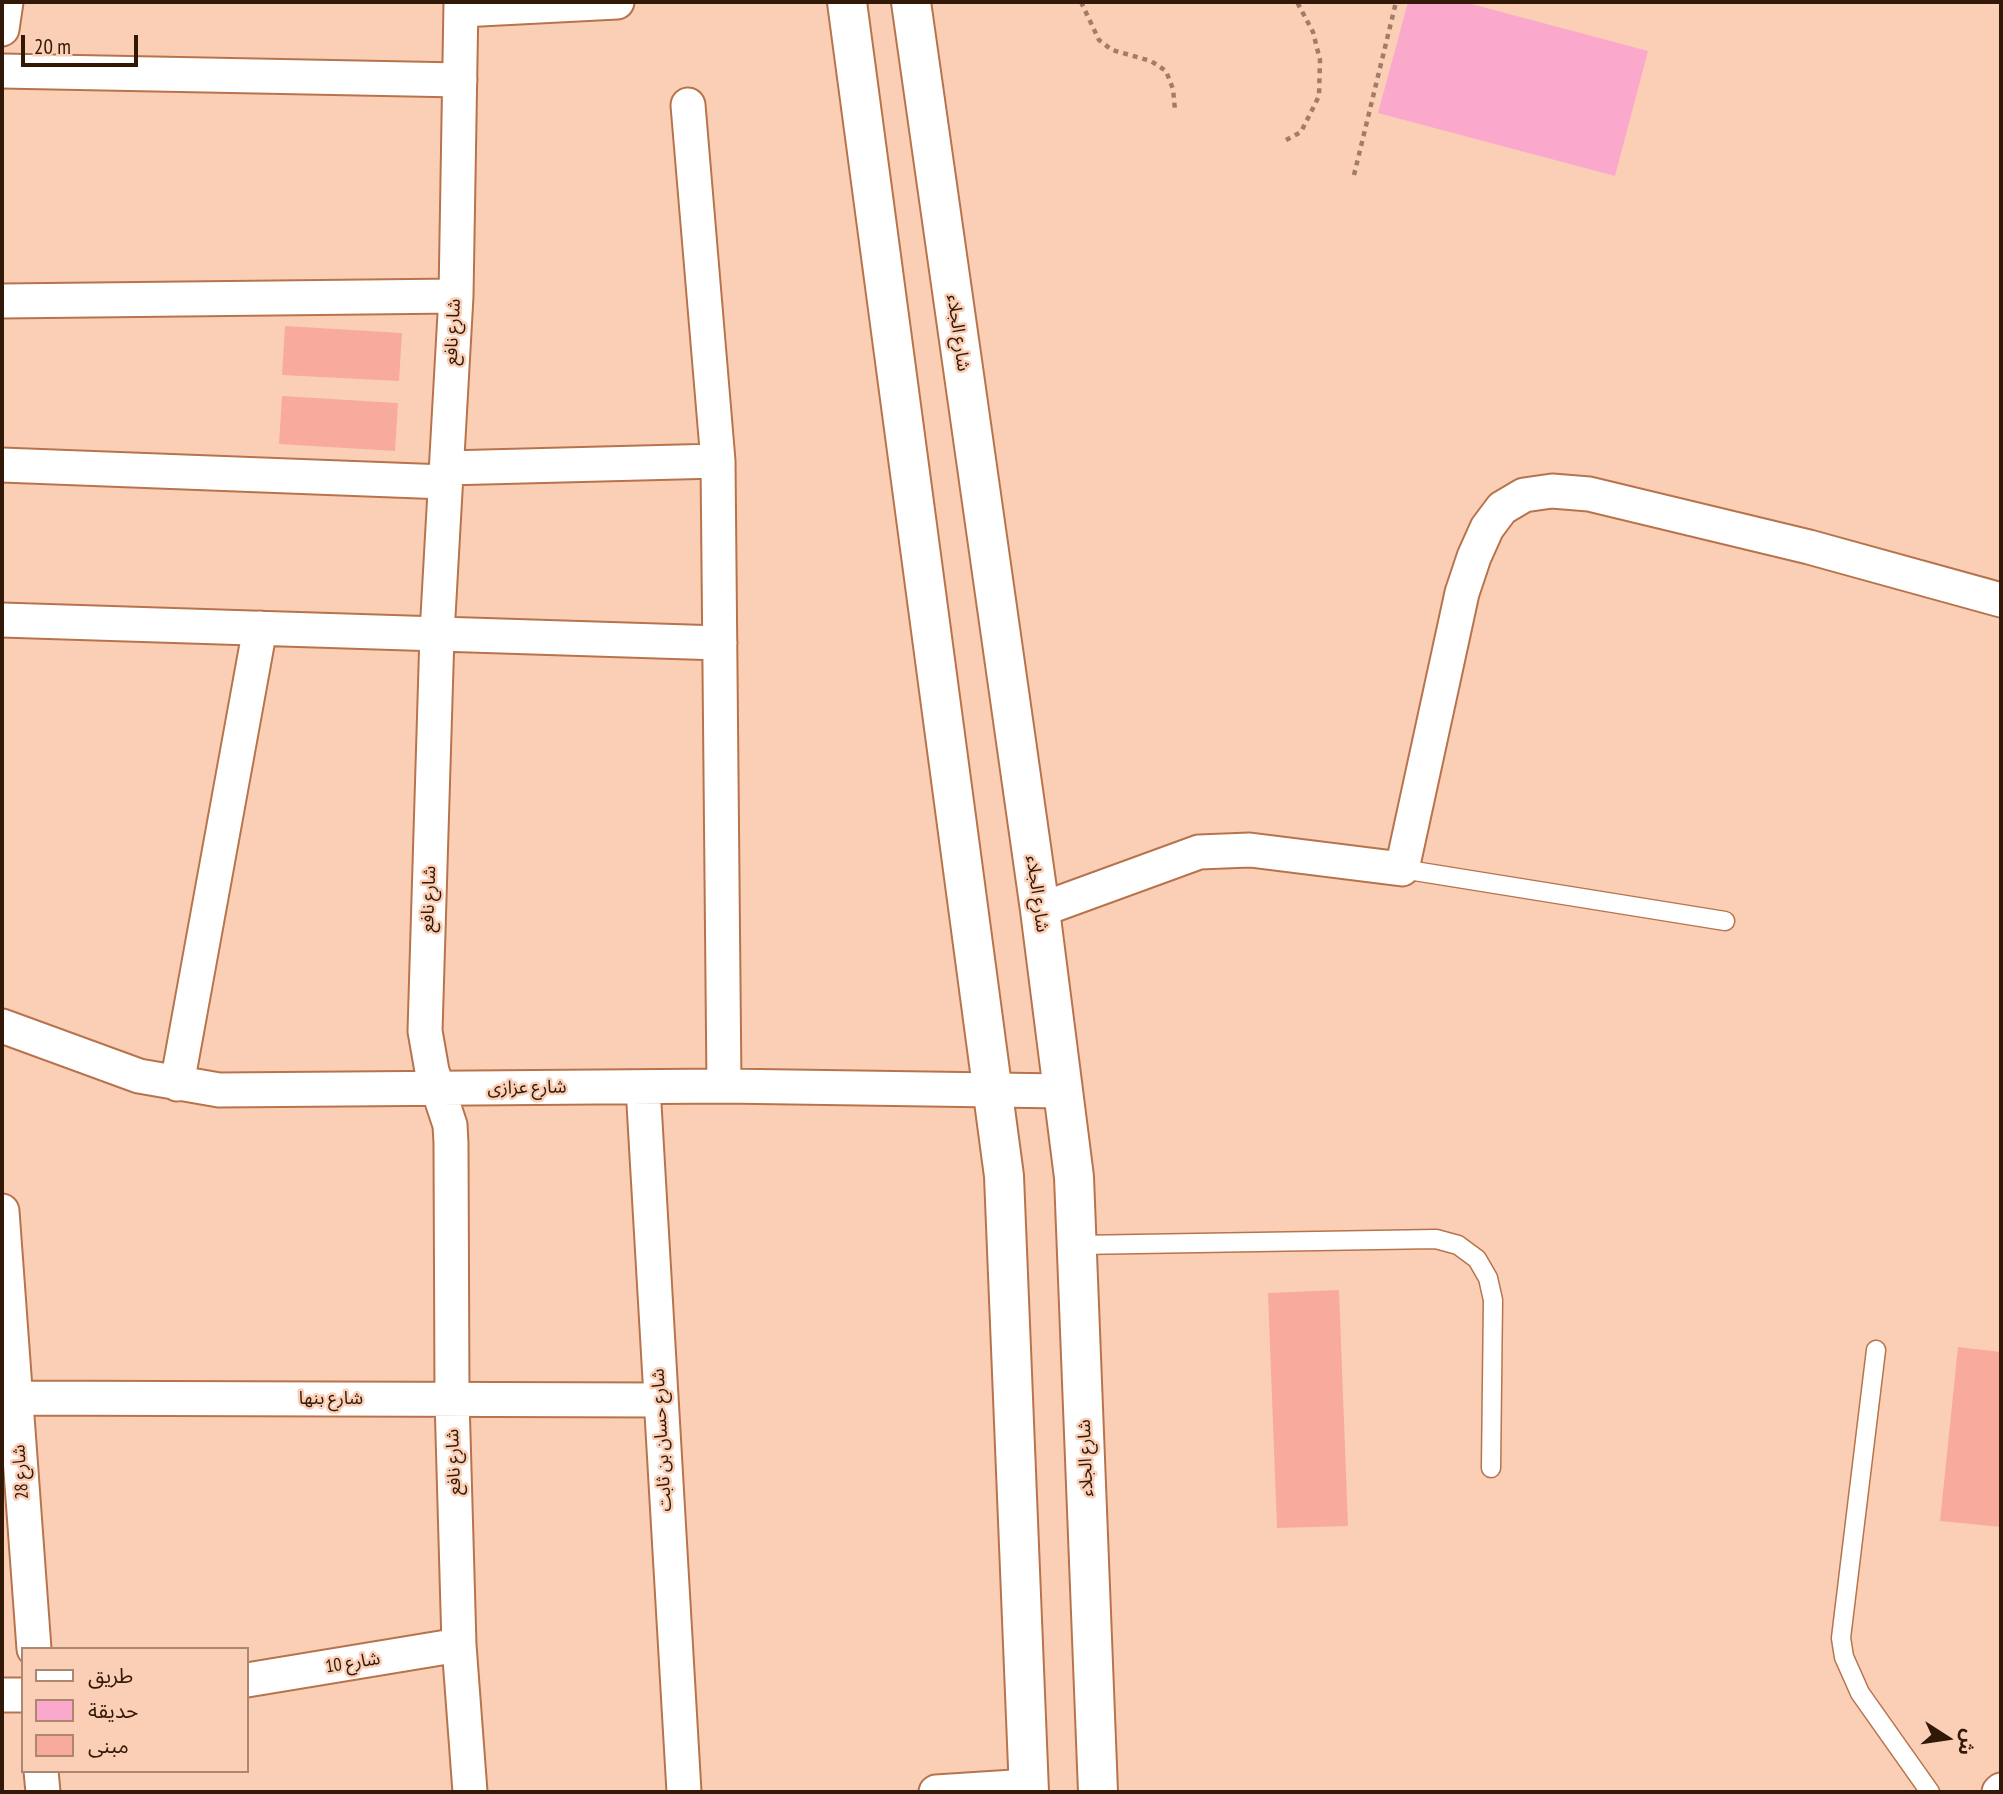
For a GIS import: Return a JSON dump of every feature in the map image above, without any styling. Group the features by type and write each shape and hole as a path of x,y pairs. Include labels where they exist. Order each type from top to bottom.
{"main road":[{"path":"847,2 994,1090 1009,1262 1029,1789"},
{"name":"شارع الجلاء","path":"911,2 1040,910 1063,1091 1078,1245 1098,1792"}],"street":[{"path":"2,29 6,2"},
{"path":"461,6 617,2"},
{"name":"شارع نافع","path":"461,6 456,296 437,634 425,1031 450,1125 452,1399 459,1645 470,1792"},
{"path":"2,71 460,80"},
{"path":"688,105 718,461 724,1086"},
{"path":"2,301 456,296"},
{"path":"2,465 445,475 718,461"},
{"path":"1040,910 1199,852 1250,850 1402,869 1462,593 1487,528 1502,508 1524,495 1552,491 1589,494 1809,547 2001,600"},
{"path":"2,620 720,643"},
{"path":"177,1084 260,628"},
{"name":"شارع عزازى","path":"2,1026 101,1063 177,1084 261,1091 724,1086 1063,1091"},
{"name":"شارع حسان بن ثابت","path":"643,1087 684,1792"},
{"name":"شارع 28","path":"2,1211 9,1398 34,1647"},
{"name":"شارع بنها","path":"9,1398 660,1400"},
{"name":"شارع 10","path":"248,1680 459,1645"},
{"path":"2,1695 21,1695"},
{"path":"41,1773 43,1792"},
{"path":"936,1792 1029,1789"}],"lane":[{"path":"1402,869 1725,921"},
{"path":"1078,1245 1436,1239 1458,1245 1477,1259 1488,1278 1493,1300 1490,1468"},
{"path":"1876,1350 1841,1638 1844,1657 1860,1693 1930,1792"}],"path":[{"path":"1081,2 1099,40 1112,50 1151,61 1166,72 1173,89 1175,110"},
{"path":"1286,140 1301,132 1319,96 1320,60 1313,32 1297,2"},
{"path":"1354,175 1396,2"}],"green space":[{"path":"1408,2 1464,2 1648,51 1615,176 1378,113"}],"building":[{"path":"285,326 402,333 399,381 282,375"},
{"path":"282,396 398,403 395,451 279,444"},
{"path":"1339,1290 1348,1526 1277,1528 1268,1293"},
{"path":"1958,1347 2001,1352 2001,1527 1940,1521"}]}
